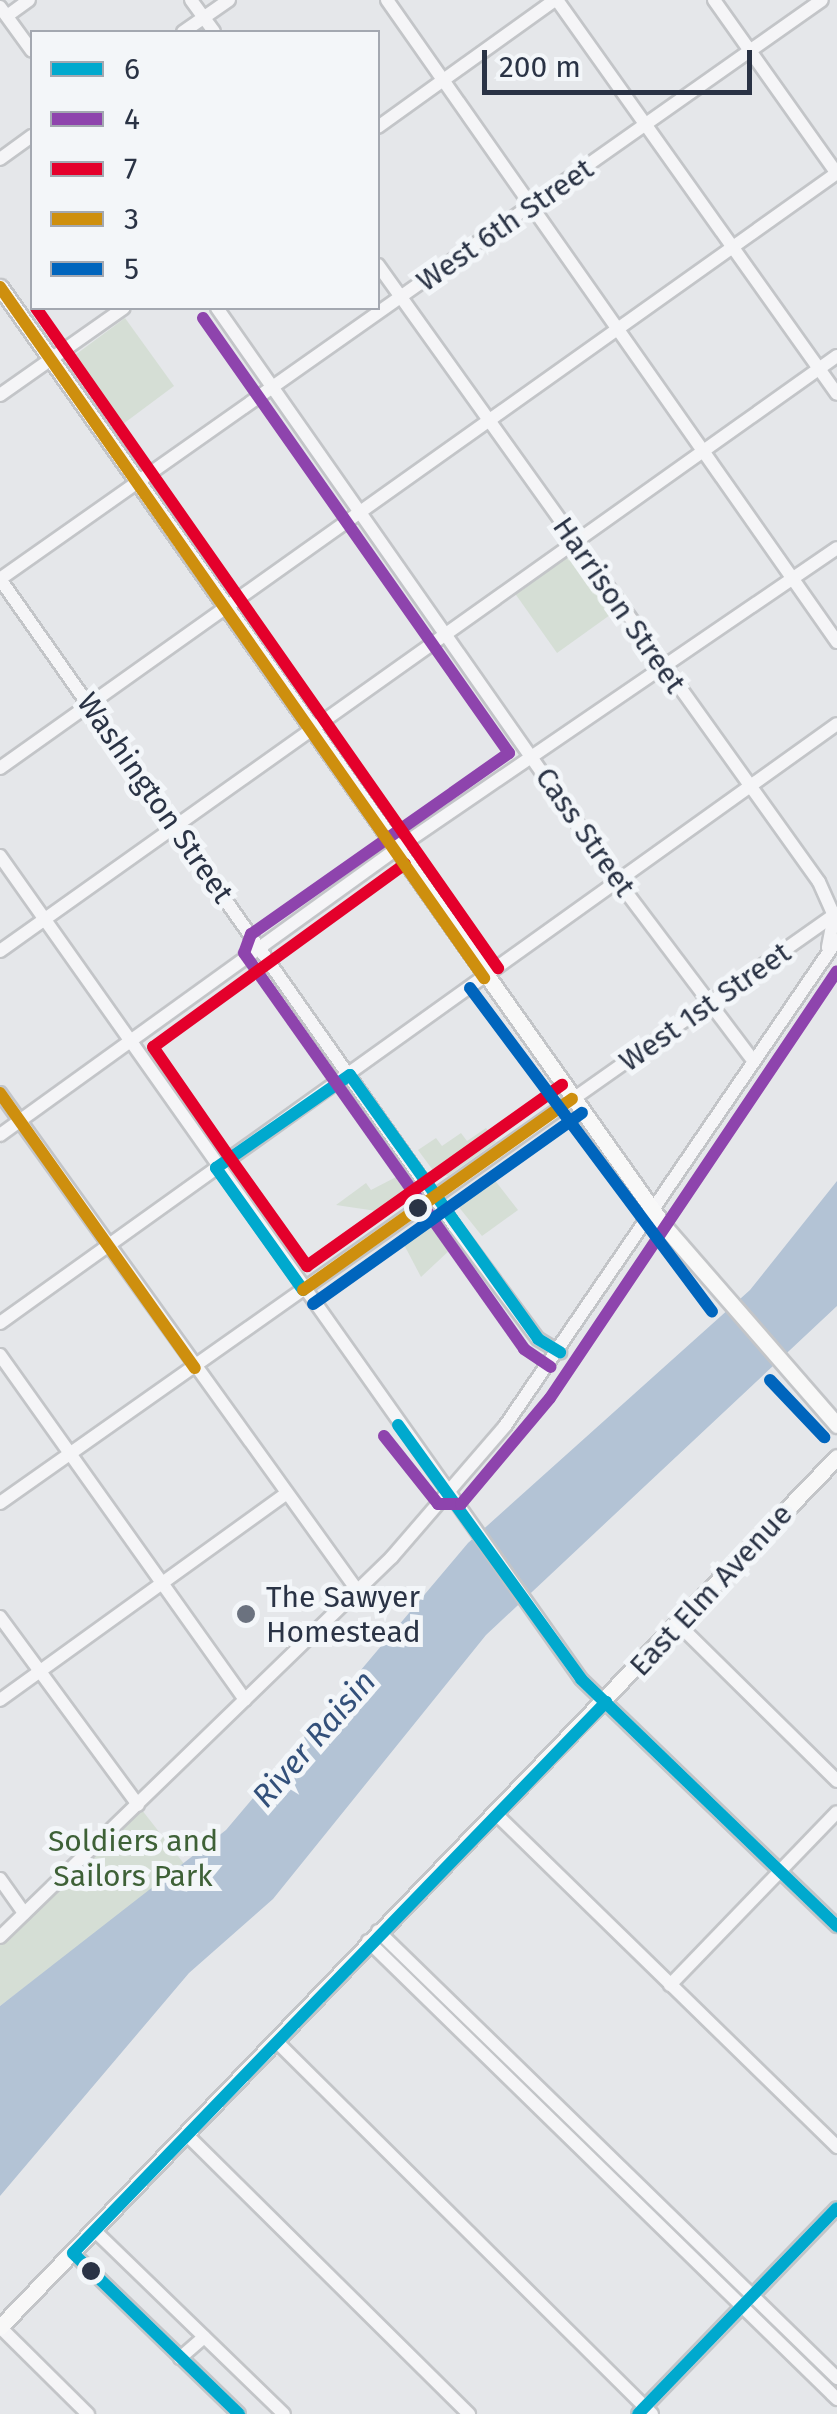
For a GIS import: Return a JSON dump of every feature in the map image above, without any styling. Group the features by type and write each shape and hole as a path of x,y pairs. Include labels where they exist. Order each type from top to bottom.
{"main road":[{"path":"0,288 314,730 484,978 652,1208 726,1302 837,1425"},
{"name":"East Elm Avenue","path":"0,2327 373,1936 606,1702 837,1456"}],"street":[{"path":"29,0 3,11 30,48"},
{"path":"191,0 213,30"},
{"path":"185,30 228,0"},
{"path":"387,0 700,454 837,642"},
{"path":"380,126 556,0 837,394"},
{"path":"0,768 837,173 714,0"},
{"name":"West 6th Street","path":"0,579 534,208 822,0"},
{"path":"0,158 30,137"},
{"name":"Harrison Street","path":"380,268 747,789 819,882 836,915"},
{"path":"0,395 121,310"},
{"name":"Cass Street","path":"217,310 617,880 752,1059"},
{"path":"0,951 837,356"},
{"path":"0,1134 395,850 837,548"},
{"name":"Washington Street","path":"0,579 538,1339 560,1352"},
{"path":"0,1323 837,724"},
{"path":"0,856 216,1168 450,1491 525,1604 606,1702 837,1926"},
{"path":"826,952 836,915"},
{"name":"West 1st Street","path":"0,1502 438,1199 572,1098 836,915"},
{"path":"0,1936 357,1590 450,1491 560,1352 663,1190 837,940"},
{"path":"0,1093 357,1590"},
{"path":"0,1355 245,1700"},
{"path":"0,1700 286,1494"},
{"path":"0,1617 138,1805"},
{"path":"679,1626 837,1781"},
{"path":"670,1985 837,1812"},
{"path":"496,1814 837,2147"},
{"path":"0,1879 24,1913"},
{"path":"373,1936 837,2378"},
{"path":"373,1936 837,2399"},
{"path":"276,2040 645,2412 837,2208"},
{"path":"187,2135 468,2414"},
{"path":"95,2231 284,2414"},
{"path":"73,2253 239,2414"},
{"path":"0,2327 88,2414"},
{"path":"180,2358 204,2336"}],"green space":[{"path":"125,318 174,386 119,427 71,358"},
{"path":"571,554 617,610 557,653 514,592"},
{"path":"486,1128 496,1142 448,1176 435,1173 418,1150 436,1138 442,1146 461,1133 467,1141"},
{"path":"490,1174 518,1210 482,1236 458,1206 459,1197"},
{"path":"400,1175 410,1198 390,1213 336,1205 366,1183 371,1190"},
{"path":"427,1217 452,1248 421,1277 400,1237"},
{"name":"Soldiers and Sailors Park","path":"138,1805 185,1865 0,2006 0,1937"}],"water":[{"name":"River Raisin","path":"837,1181 837,1306 486,1635 273,1899 189,1973 0,2196 0,2006 226,1830 468,1543 750,1290"}],"transit line":[{"name":"3","path":"0,287 484,978"},
{"name":"7","path":"37,310 498,968"},
{"name":"4","path":"203,318 509,753 251,934 244,953 524,1349 551,1367"},
{"name":"7","path":"405,864 153,1047 230,1158 307,1266 562,1085"},
{"name":"4","path":"384,1436 438,1504 461,1504 550,1398 837,971"},
{"name":"5","path":"470,988 712,1311"},
{"name":"6","path":"303,1290 216,1168 350,1075 538,1339 560,1352"},
{"name":"3","path":"0,1093 195,1368"},
{"name":"3","path":"303,1290 572,1099"},
{"name":"5","path":"313,1304 582,1113"},
{"name":"5","path":"770,1380 824,1437"},
{"name":"6","path":"398,1425 581,1679 837,1926"},
{"name":"6","path":"239,2414 73,2253 606,1702"},
{"name":"6","path":"638,2414 837,2208"}],"place":[{"name":"The Sawyer Homestead","path":"246,1614"}]}
